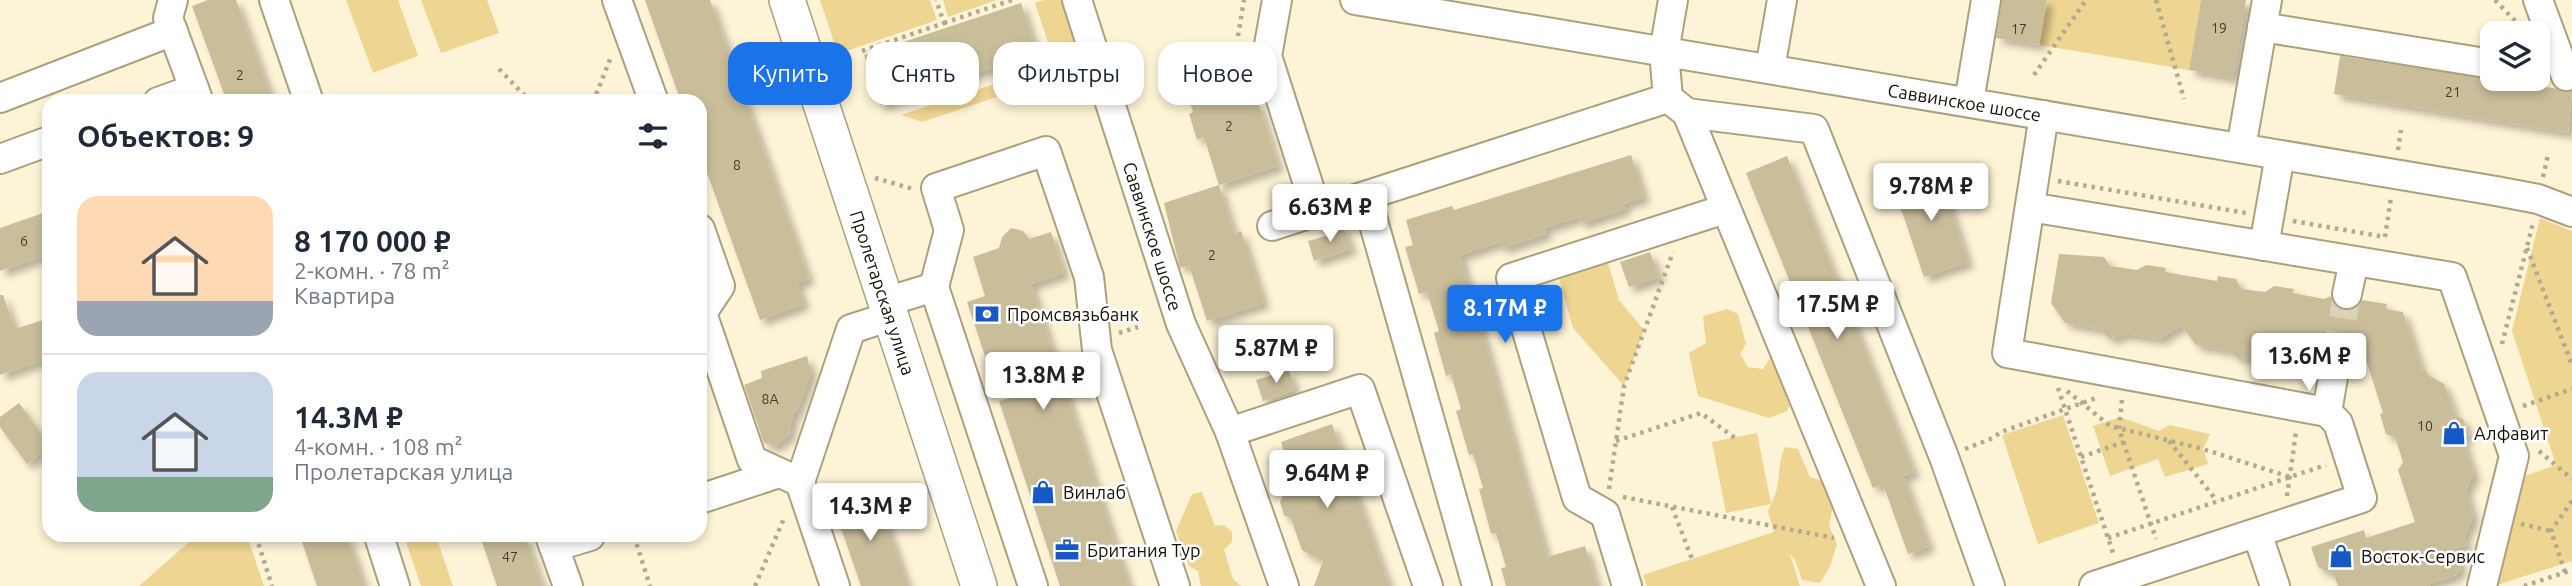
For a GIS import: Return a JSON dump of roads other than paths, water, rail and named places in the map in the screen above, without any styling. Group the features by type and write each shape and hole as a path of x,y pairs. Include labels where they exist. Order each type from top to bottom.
{"main road":[{"name":"Пролетарская улица","path":"787,0 979,586"}],"street":[{"path":"173,0 168,18 197,94"},
{"path":"274,0 306,94"},
{"name":"Саввинское шоссе","path":"1077,0 1181,324 1230,432 1284,586"},
{"path":"1277,0 1267,56 1317,212"},
{"name":"Саввинское шоссе","path":"1354,0 2538,199 2572,212"},
{"path":"1672,0 1664,52 1677,105 1725,209 1881,586"},
{"path":"1770,69 1782,0"},
{"path":"1969,102 1986,0"},
{"path":"2538,0 2569,77"},
{"path":"621,12 651,94"},
{"path":"2241,148 2264,13 2480,61"},
{"path":"0,98 173,31"},
{"path":"2550,74 2569,77"},
{"path":"1272,226 1677,105 1814,129 1944,457 1990,586"},
{"path":"2044,115 2007,353 2124,381 2313,409 2338,423 2362,498 2094,586"},
{"path":"0,159 42,144"},
{"path":"1033,586 934,287 949,230 936,188 1046,151 1089,277 1097,350 1175,586"},
{"path":"2264,246 2280,155"},
{"path":"1366,196 1477,586"},
{"path":"2030,207 2452,277 2514,456 2482,586"},
{"path":"1627,586 1606,504 1577,498 1511,278 1725,209"},
{"path":"707,249 720,286 707,304"},
{"path":"2347,294 2354,261"},
{"path":"790,477 851,329 934,287"},
{"path":"707,330 752,460 790,477 835,586"},
{"path":"2313,409 2336,360"},
{"path":"1230,432 1360,389 1428,586"},
{"path":"707,497 790,477"},
{"path":"2270,529 2275,586"},
{"path":"381,542 395,586"},
{"path":"552,542 568,586"}],"tunnel":[{"path":"2336,360 2347,294"}],"place":[{"name":"Промсвязьбанк","path":"987,314"},
{"name":"Алфавит","path":"2454,433"},
{"name":"Винлаб","path":"1043,492"},
{"name":"Британия Тур","path":"1067,550"},
{"name":"Восток-Сервис","path":"2341,556"}]}
